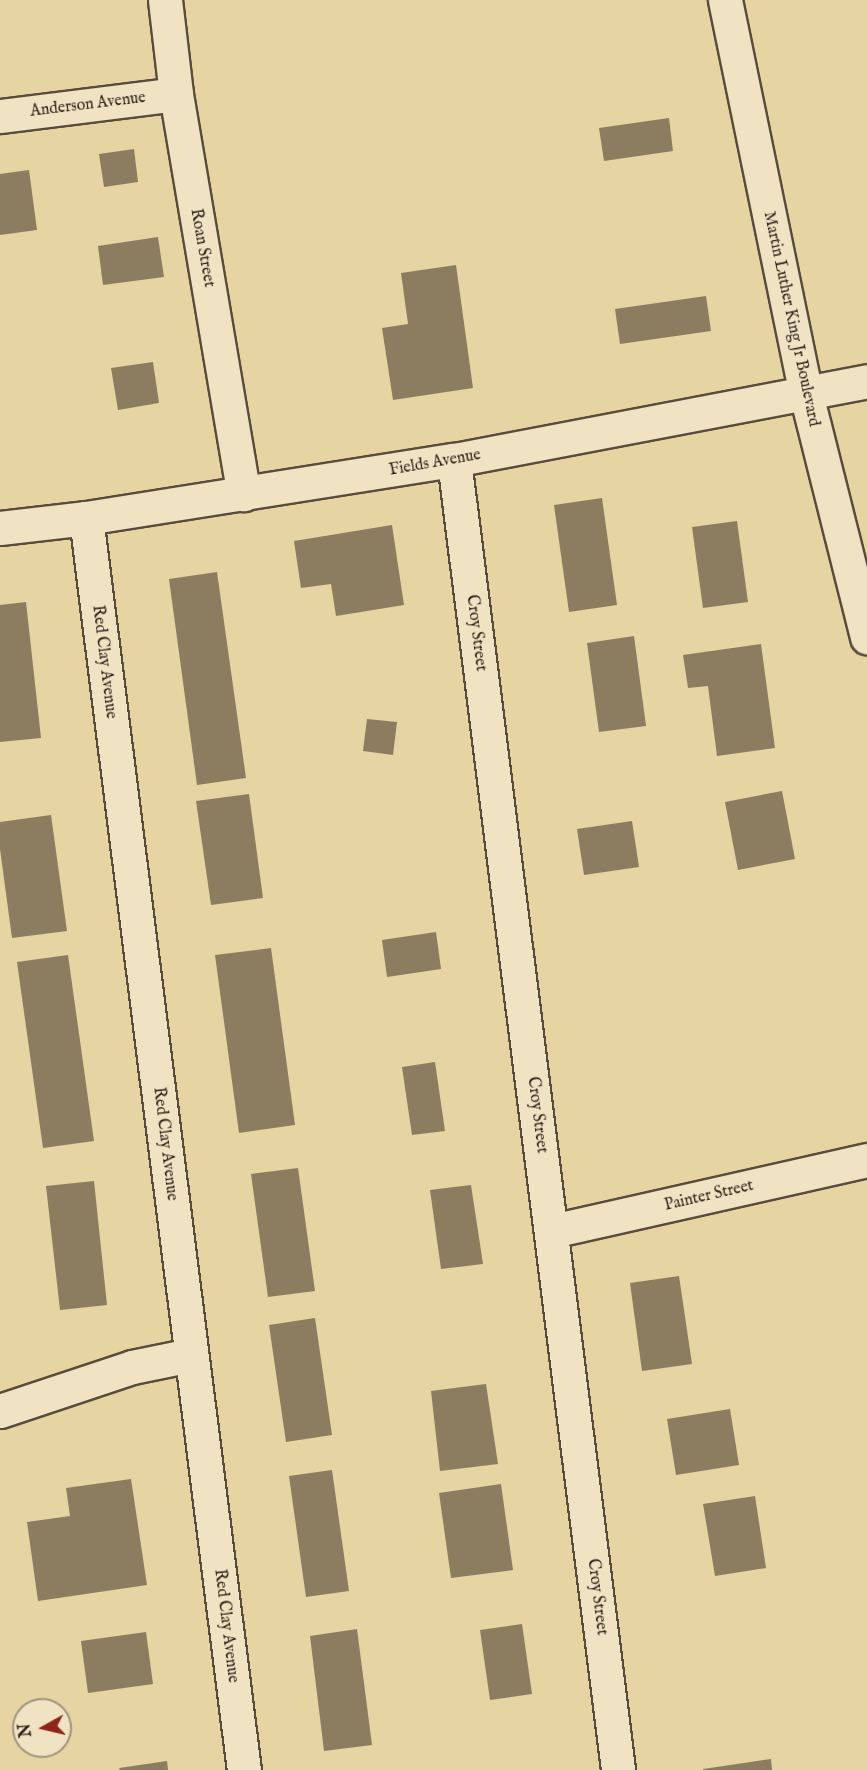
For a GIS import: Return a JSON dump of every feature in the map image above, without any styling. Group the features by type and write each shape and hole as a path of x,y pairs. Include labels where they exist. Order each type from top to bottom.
{"street":[{"name":"Roan Street","path":"165,0 176,94 244,494"},
{"name":"Martin Luther King Jr Boulevard","path":"725,0 806,394 867,637"},
{"name":"Anderson Avenue","path":"0,116 176,94"},
{"name":"Fields Avenue","path":"0,528 86,518 454,460 867,381"},
{"name":"Croy Street","path":"454,460 618,1770"},
{"name":"Red Clay Avenue","path":"86,518 244,1770"},
{"name":"Painter Street","path":"552,1231 867,1160"},
{"path":"0,1411 132,1367 191,1355"}],"building":[{"path":"669,118 673,151 604,161 599,128"},
{"path":"134,149 138,182 104,187 99,154"},
{"path":"29,170 37,230 0,235 0,174"},
{"path":"158,237 164,277 103,285 98,246"},
{"path":"456,265 473,388 393,400 382,328 408,324 401,273"},
{"path":"706,296 711,331 620,344 615,309"},
{"path":"153,362 159,403 118,410 111,368"},
{"path":"602,498 617,605 569,612 554,505"},
{"path":"737,521 748,602 703,608 692,527"},
{"path":"392,525 404,605 336,616 331,584 301,588 294,541"},
{"path":"217,572 246,778 197,785 169,579"},
{"path":"26,602 41,738 0,742 0,605"},
{"path":"634,636 646,726 599,732 587,643"},
{"path":"761,644 775,748 717,756 708,686 688,688 683,655"},
{"path":"367,719 397,722 393,755 363,751"},
{"path":"782,791 795,859 738,870 725,802"},
{"path":"249,794 263,898 211,905 196,801"},
{"path":"51,815 67,931 12,938 0,849 0,822"},
{"path":"632,821 639,867 584,875 577,829"},
{"path":"436,932 441,969 387,977 382,940"},
{"path":"271,948 295,1125 239,1133 215,955"},
{"path":"68,955 94,1141 43,1148 17,962"},
{"path":"435,1062 445,1131 412,1135 402,1067"},
{"path":"298,1168 315,1291 268,1297 251,1174"},
{"path":"94,1181 107,1305 60,1310 46,1186"},
{"path":"471,1185 483,1264 441,1269 430,1190"},
{"path":"679,1276 692,1364 642,1371 630,1283"},
{"path":"315,1318 332,1435 286,1442 269,1325"},
{"path":"486,1384 498,1464 440,1471 431,1391"},
{"path":"730,1409 739,1465 676,1475 667,1419"},
{"path":"332,1470 349,1591 306,1597 289,1476"},
{"path":"131,1479 147,1585 38,1601 27,1522 70,1516 66,1488"},
{"path":"501,1484 513,1570 451,1578 439,1493"},
{"path":"755,1496 766,1568 715,1576 703,1504"},
{"path":"522,1624 532,1694 490,1700 480,1630"},
{"path":"357,1629 372,1745 324,1751 310,1636"},
{"path":"146,1632 153,1684 88,1693 81,1641"},
{"path":"771,1759 772,1770 703,1770 703,1769"},
{"path":"167,1761 168,1770 120,1770 119,1768"}]}
